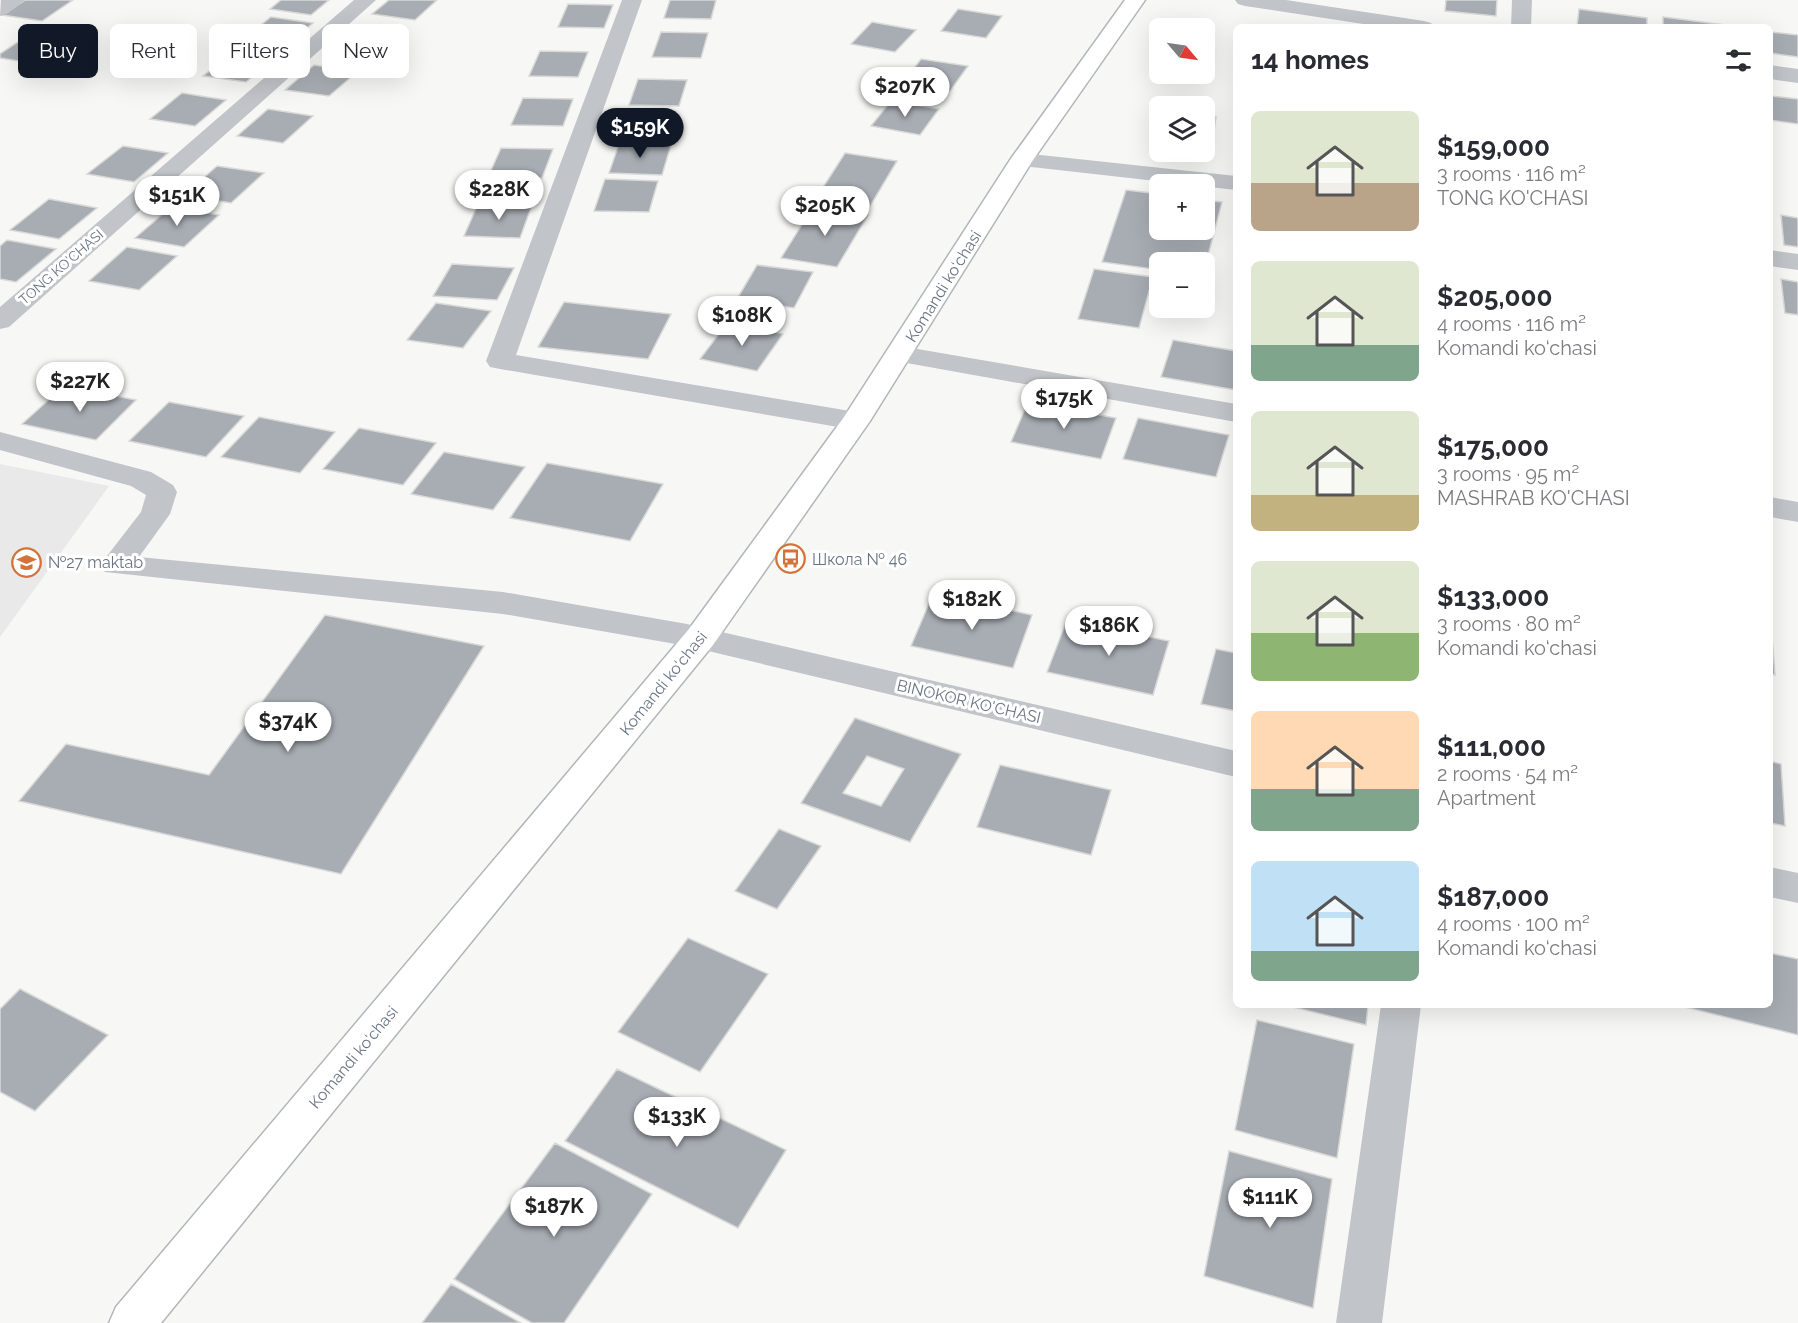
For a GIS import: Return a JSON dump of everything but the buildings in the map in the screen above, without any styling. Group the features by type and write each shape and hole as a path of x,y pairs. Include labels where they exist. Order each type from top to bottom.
{"main road":[{"name":"Komandi ko‘chasi","path":"132,1323 701,637 856,421 1022,160 1135,0"}],"street":[{"path":"0,10 15,0"},
{"name":"TONG KO'CHASI","path":"0,321 366,0"},
{"path":"632,0 500,361 856,421"},
{"path":"1245,0 1404,24"},
{"path":"1521,24 1522,0"},
{"path":"1773,72 1798,76"},
{"path":"1022,160 1233,183"},
{"path":"1773,258 1798,262"},
{"path":"900,354 1233,412"},
{"name":"BINOKOR KO'CHASI","path":"0,441 141,479 162,492 154,514 116,565 503,603 701,637 1233,763"},
{"path":"1773,508 1798,512"},
{"path":"1773,883 1798,888"},
{"path":"1359,1323 1401,1008"}],"shaded area":[{"name":"№27 maktab","path":"0,464 109,486 0,637"}],"place":[{"name":"Школа № 46","path":"791,559"},
{"name":"№27 maktab","path":"27,562"}]}
